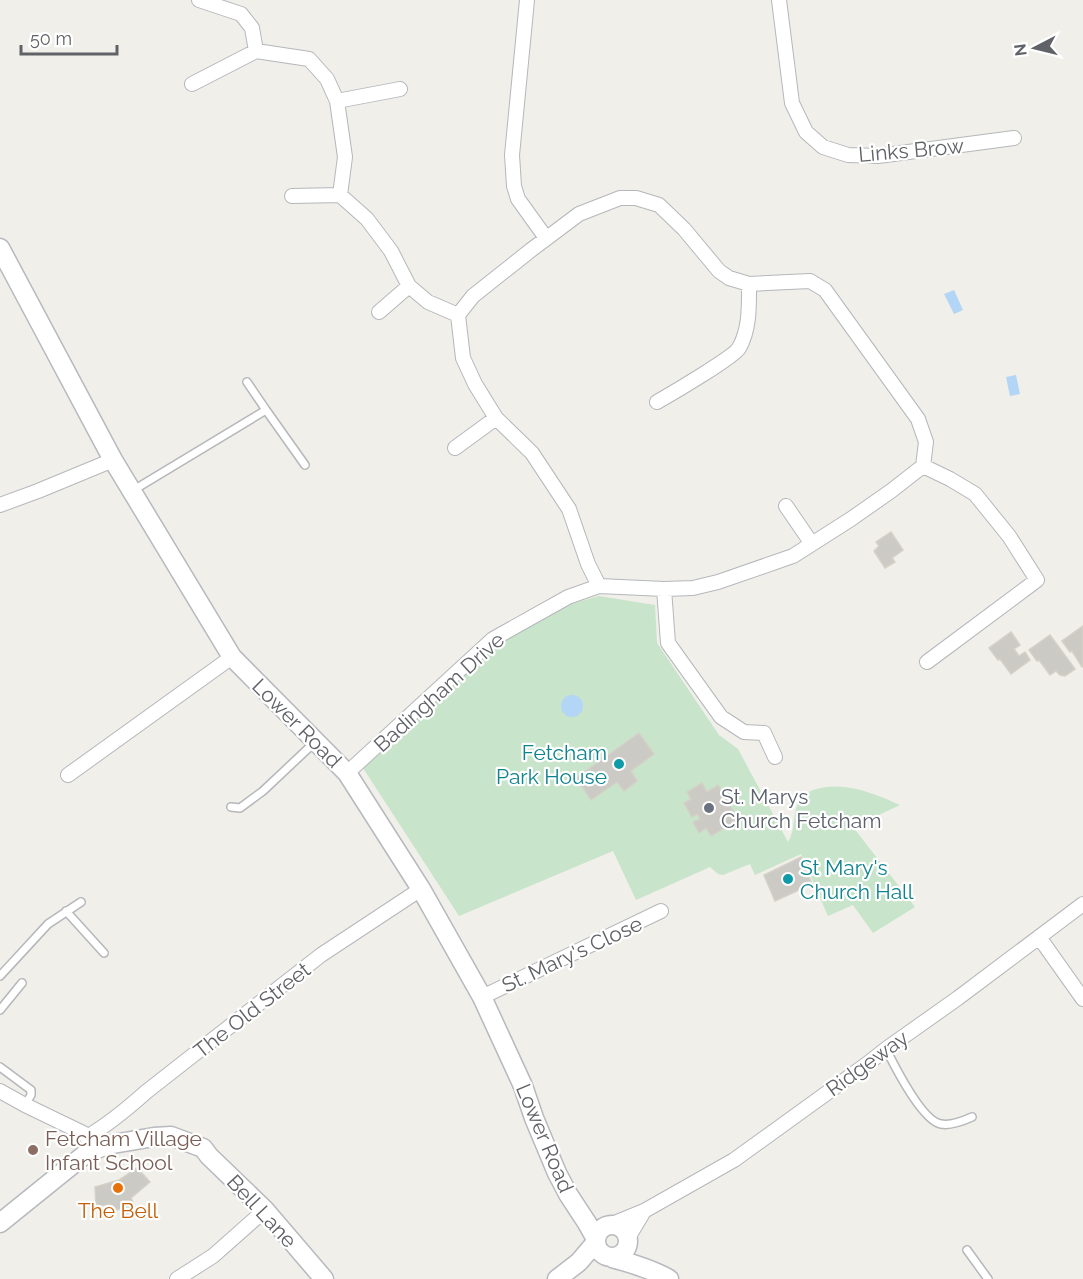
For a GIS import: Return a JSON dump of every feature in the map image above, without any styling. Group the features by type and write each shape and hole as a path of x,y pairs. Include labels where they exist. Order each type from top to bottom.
{"street":[{"path":"200,0 242,14 252,28 256,51"},
{"path":"527,0 512,155 513,176 518,199 546,238"},
{"name":"Links Brow","path":"779,0 792,103 806,132 823,147 848,155 878,156 1014,138"},
{"path":"192,84 256,51 309,59 327,79 337,101 345,158 340,195"},
{"path":"337,101 400,89"},
{"path":"292,196 340,195 368,219 391,251 409,286 428,303 459,315"},
{"path":"599,586 588,564 569,509 532,453 496,418 475,384 463,358 459,315 474,296 579,214 620,198 636,198 659,205 684,229 719,271 729,278 749,284 810,281 825,290 918,419 926,442 923,466 975,494 1009,536 1037,580 927,662"},
{"name":"Lower Road","path":"2,255 113,459 232,657 347,773 421,889 482,997 523,1086 553,1165 577,1208 587,1223 605,1241 664,1276"},
{"path":"657,402 738,351 746,333 749,284"},
{"path":"379,312 409,286"},
{"path":"455,448 496,418"},
{"path":"0,505 113,459"},
{"name":"Badingham Drive","path":"347,773 493,639 568,597 599,586 664,590 693,588 718,582 793,556 891,491 923,466"},
{"path":"786,506 812,544"},
{"path":"664,590 668,643 721,717 744,732 764,733 775,757"},
{"path":"68,775 232,657"},
{"name":"The Old Street","path":"90,1143 99,1130 321,955 421,889"},
{"name":"Ridgeway","path":"605,1241 644,1211 734,1160 958,998 1083,904"},
{"name":"St. Mary's Close","path":"482,997 661,911"},
{"path":"1039,937 1083,999"},
{"path":"0,1091 69,1126 90,1143"},
{"name":"Bell Lane","path":"0,1223 67,1168 90,1143 171,1136 203,1148 265,1210 324,1279"},
{"path":"177,1279 213,1256 265,1210"},
{"name":"Ridgeway","path":"628,1239 644,1211"},
{"name":"Lower Road","path":"605,1241 620,1227 627,1233 628,1239 640,1256 664,1276"},
{"path":"558,1279 605,1241 622,1255 628,1246 628,1239"}],"lane":[{"path":"247,382 305,465"},
{"path":"132,491 266,410"},
{"path":"231,807 240,808 263,791 315,741"},
{"path":"0,976 48,924 81,902"},
{"path":"66,911 104,953"},
{"path":"0,1010 22,983"},
{"path":"886,1049 905,1086 935,1123 953,1124 972,1117"},
{"path":"0,1068 31,1090 31,1095 25,1105"},
{"path":"967,1250 988,1279"}],"green space":[{"path":"599,596 655,605 657,643 719,735 738,749 788,842 800,799 813,790 836,786 847,787 869,792 900,805 853,827 915,907 873,933 853,905 828,916 801,854 755,875 750,864 723,875 710,867 636,900 613,851 459,916 363,768 501,642 564,606"}],"water":[{"path":"954,290 963,310 954,314 944,294"},
{"path":"1016,375 1020,394 1010,396 1006,377"},
{"path":"572,695 580,698 583,706 580,714 572,717 564,714 561,706 564,698"}],"building":[{"path":"891,532 903,550 892,558 895,562 885,568 874,551 879,546 876,542"},
{"path":"1083,626 1082,667 1072,651 1070,652 1062,641"},
{"path":"1011,632 1020,645 1014,649 1019,656 1025,652 1030,660 1011,674 989,648"},
{"path":"1050,635 1075,669 1065,676 1056,671 1050,675 1029,650"},
{"name":"Fetcham Park House","path":"639,733 654,754 631,771 637,781 624,791 617,782 591,800 576,778"},
{"name":"St. Marys Church Fetcham","path":"702,783 707,792 718,785 738,820 711,836 706,828 699,833 693,822 700,819 697,814 692,817 684,803 691,799 687,792"},
{"name":"St Mary's Church Hall","path":"801,857 812,884 775,901 764,875"},
{"path":"137,1168 150,1182 131,1198 137,1211 125,1216 122,1208 111,1212 108,1205 96,1206 95,1187 119,1180"}],"place":[{"name":"Fetcham Park House","path":"619,764"},
{"name":"St. Marys Church Fetcham","path":"709,808"},
{"name":"St Mary's Church Hall","path":"788,879"},
{"name":"Fetcham Village Infant School","path":"33,1150"},
{"name":"The Bell","path":"118,1188"}]}
